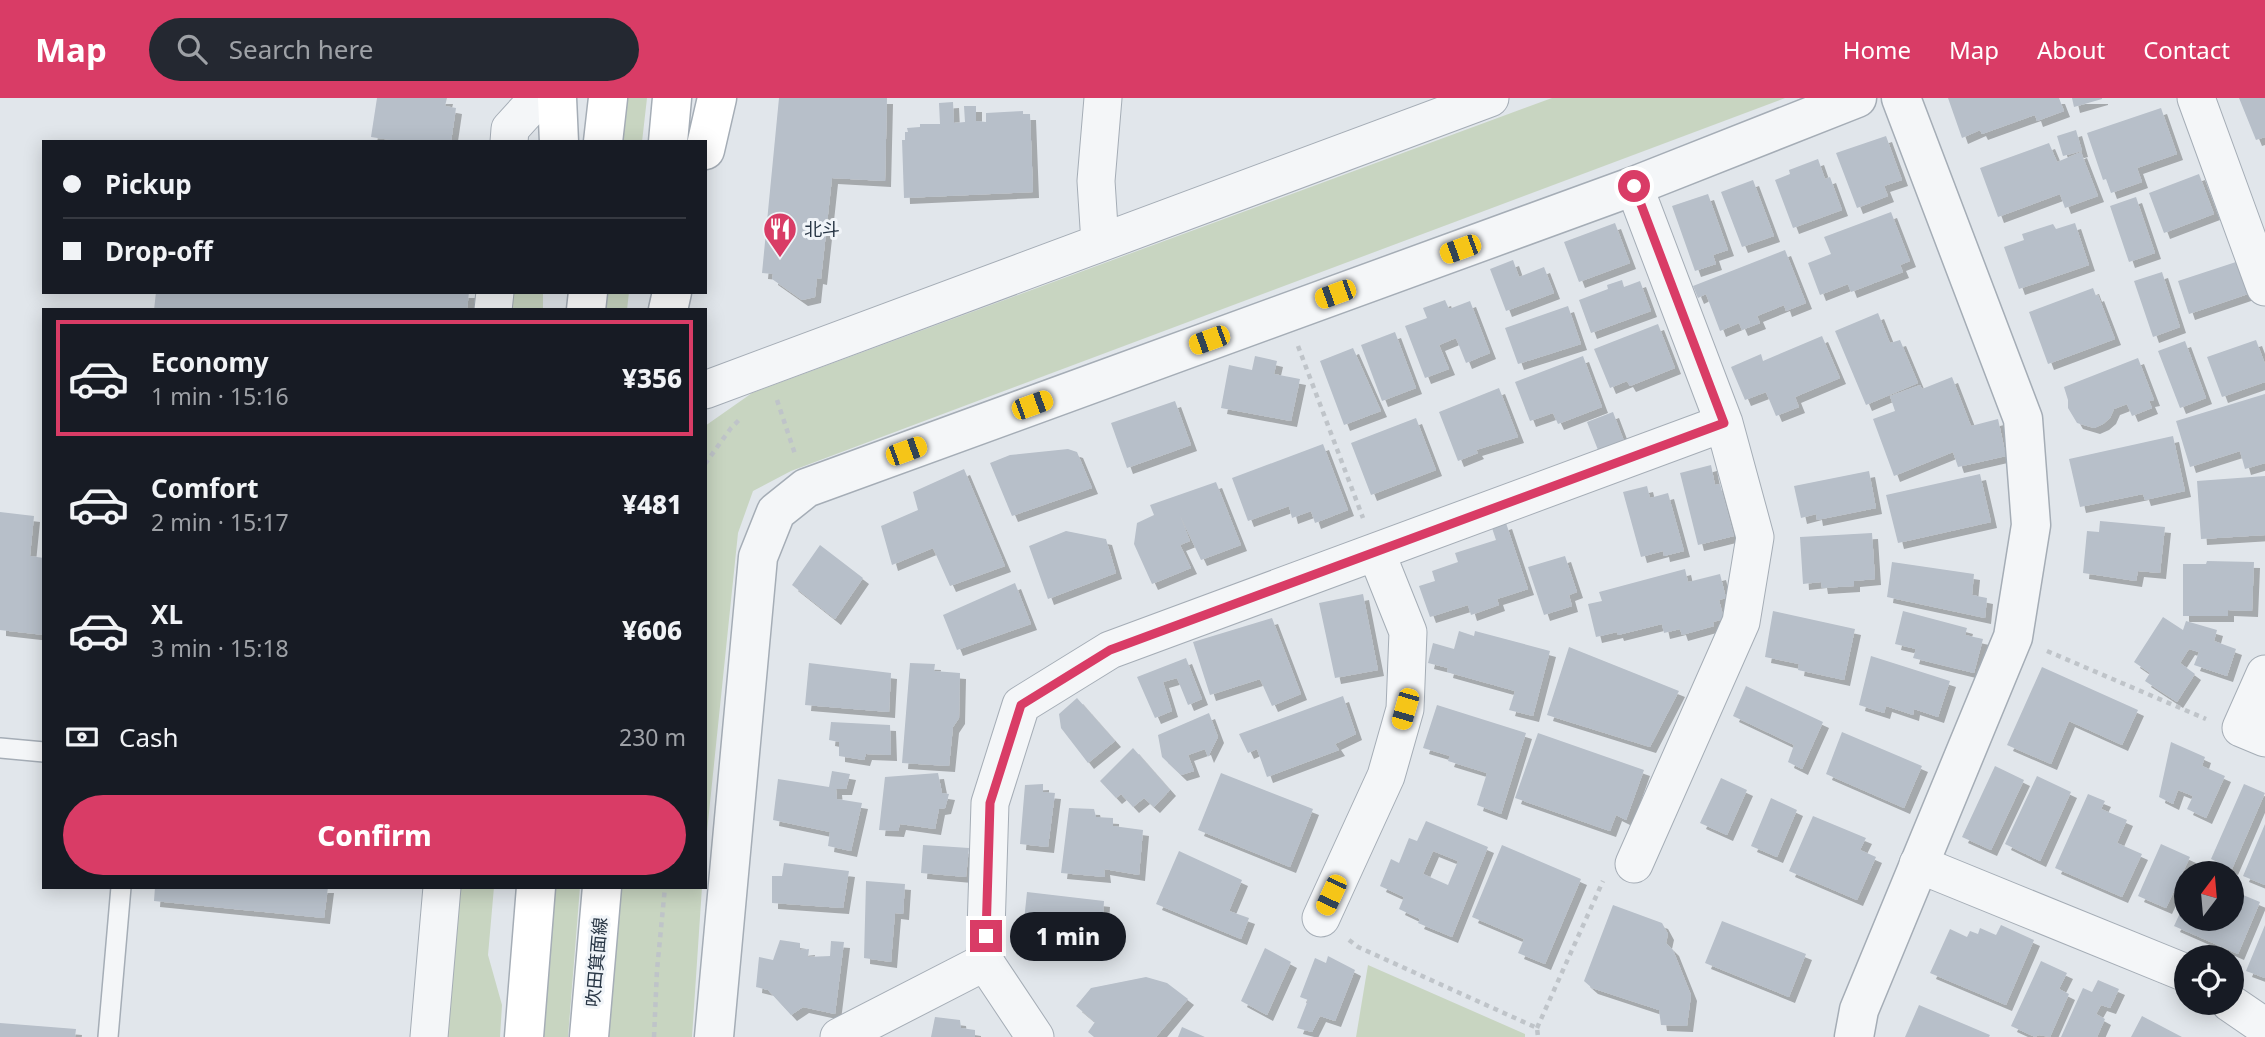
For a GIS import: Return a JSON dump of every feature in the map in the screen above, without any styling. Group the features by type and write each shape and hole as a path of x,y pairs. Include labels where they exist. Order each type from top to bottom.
{"main road":[{"path":"557,98 559,140"},
{"path":"603,140 608,98"},
{"path":"668,140 672,98"},
{"path":"707,141 717,98"},
{"path":"524,1037 536,889"},
{"name":"吹田箕面線","path":"589,1037 602,889"}],"street":[{"path":"509,140 510,129 538,98"},
{"path":"1100,243 1096,181 1103,98"},
{"path":"707,389 1490,98"},
{"path":"714,1037 758,557 776,512 806,488 1634,186 1857,98"},
{"path":"1854,1037 1859,1010 2013,637 2031,525 2023,419 1901,98"},
{"path":"2196,98 2265,287"},
{"path":"1634,186 1724,423 1755,537 1741,622 1634,864"},
{"path":"1035,1037 985,962 990,803 1021,705 1110,650 1724,423"},
{"path":"1321,918 1386,776 1405,709 1408,632 1377,552"},
{"path":"2253,733 2265,674"},
{"path":"1918,864 2174,968"},
{"path":"429,1037 442,889"},
{"path":"839,1037 985,962"},
{"path":"2244,1013 2265,1027"}],"lane":[{"path":"0,748 42,752"},
{"path":"108,1037 121,889"}],"path":[{"path":"1285,312 1377,552"},
{"path":"769,403 777,400 806,488"},
{"path":"707,461 731,428 745,414"},
{"path":"2013,637 2216,723 2253,733"},
{"path":"1538,1037 1537,1028 1601,882 1634,864"},
{"path":"654,1037 656,970 665,889"},
{"path":"1321,918 1358,947 1537,1028"}],"green space":[{"path":"626,98 647,98 642,140 622,140"},
{"path":"1552,98 1785,98 791,471 753,491 738,533 707,832 707,425 752,393"},
{"path":"509,294 543,294 543,308 508,308"},
{"path":"607,294 629,294 627,308 605,308"},
{"path":"452,889 494,889 488,955 502,1005 500,1037 441,1037"},
{"path":"552,889 580,889 568,1037 542,1037"},
{"path":"620,889 702,889 692,1037 608,1037"},
{"path":"1368,965 1525,1034 1525,1037 1356,1037"}],"building":[{"path":"377,98 447,98 445,106 456,108 451,140 391,140 371,137"},
{"path":"779,98 887,98 885,181 832,178 821,279 817,278 815,297 802,300 772,279 773,274 762,273"},
{"path":"1948,98 2059,98 2064,111 2037,121 2035,115 1982,134 1980,130 1962,138"},
{"path":"2072,98 2102,98 2102,99 2074,107"},
{"path":"2239,98 2265,98 2265,137 2256,140"},
{"path":"953,102 954,123 965,122 964,106 976,106 976,121 986,122 986,113 1023,111 1023,114 1030,114 1033,192 904,198 902,140 905,140 907,128 920,127 920,124 940,124 939,103"},
{"path":"2161,108 2177,154 2137,168 2142,182 2111,193 2106,179 2103,180 2087,133"},
{"path":"2076,130 2082,151 2063,156 2057,136"},
{"path":"1886,136 1902,180 1884,186 1888,196 1857,208 1836,153"},
{"path":"2049,143 2057,162 2081,152 2098,196 2065,208 2060,194 1998,217 1980,168"},
{"path":"1818,159 1825,179 1830,177 1842,210 1793,228 1775,180 1790,174 1789,170"},
{"path":"2199,174 2214,214 2164,233 2149,193"},
{"path":"1753,180 1774,236 1742,247 1721,192"},
{"path":"1708,194 1728,250 1713,255 1716,264 1695,271 1672,206"},
{"path":"2136,197 2155,253 2129,262 2110,206"},
{"path":"1891,212 1910,261 1900,265 1903,272 1851,292 1848,284 1820,295 1808,263 1831,254 1824,237"},
{"path":"1615,223 1630,263 1579,282 1564,242"},
{"path":"2075,223 2089,265 2019,289 2004,247 2024,240 2022,234 2053,224 2056,229"},
{"path":"1785,250 1806,303 1786,311 1784,305 1757,316 1760,323 1742,330 1739,323 1720,331 1706,294 1698,298 1693,286"},
{"path":"1513,260 1519,277 1544,267 1554,293 1506,311 1490,269"},
{"path":"2239,261 2251,293 2189,314 2178,281"},
{"path":"2162,272 2180,327 2153,337 2134,281"},
{"path":"1622,280 1624,287 1640,281 1651,311 1591,333 1579,300 1608,289 1607,285"},
{"path":"2093,288 2115,339 2048,364 2029,312"},
{"path":"156,294 469,294 467,308 154,308"},
{"path":"1445,300 1449,309 1470,301 1490,353 1466,363 1456,338 1439,345 1449,369 1425,378 1405,326 1427,318 1423,308"},
{"path":"1568,306 1581,344 1518,364 1505,328"},
{"path":"1878,313 1890,343 1900,340 1918,383 1866,405 1835,331"},
{"path":"1658,324 1675,368 1630,386 1627,381 1610,388 1594,349"},
{"path":"1395,332 1416,388 1382,401 1361,345"},
{"path":"1822,336 1840,378 1795,397 1799,407 1776,416 1766,392 1745,400 1731,367 1761,354 1763,361"},
{"path":"2256,340 2265,364 2265,382 2222,397 2207,357"},
{"path":"2185,341 2206,398 2180,408 2158,351"},
{"path":"1353,348 1381,411 1344,425 1320,361"},
{"path":"1255,356 1277,361 1274,374 1300,379 1291,421 1221,408 1229,365 1252,370"},
{"path":"1583,356 1602,407 1558,424 1553,413 1530,421 1515,382"},
{"path":"2138,358 2154,400 2149,401 2152,408 2132,416 2127,404 2114,409 2110,418 2094,428 2077,423 2068,408 2064,387"},
{"path":"1952,377 1971,426 1998,419 2006,456 1958,467 1953,452 1894,476 1873,419 1895,411 1890,396 1920,385 1922,389"},
{"path":"1499,388 1518,437 1476,450 1478,453 1458,461 1439,412"},
{"path":"2265,394 2265,463 2245,469 2240,451 2190,467 2176,421"},
{"path":"1175,401 1191,445 1127,468 1111,423"},
{"path":"1613,412 1624,441 1598,450 1587,422"},
{"path":"1416,418 1436,470 1371,495 1351,443"},
{"path":"2173,436 2185,491 2145,500 2143,494 2080,507 2069,459"},
{"path":"1323,444 1348,510 1315,523 1311,511 1292,518 1289,506 1248,521 1232,478"},
{"path":"1068,449 1077,452 1092,488 1012,516 990,463 1010,455"},
{"path":"1711,465 1715,485 1720,484 1734,536 1698,545 1680,473"},
{"path":"964,469 1005,566 950,586 933,548 892,565 881,526 918,510 913,492"},
{"path":"1869,471 1876,508 1817,520 1816,514 1801,518 1794,486"},
{"path":"1980,474 1991,522 1898,543 1886,495"},
{"path":"2265,476 2265,535 2201,539 2197,481"},
{"path":"1216,482 1241,545 1201,560 1179,513 1190,541 1180,545 1191,568 1152,584 1134,544 1137,523 1154,515 1150,505"},
{"path":"1647,486 1650,498 1668,493 1684,551 1664,556 1663,551 1641,557 1623,492"},
{"path":"0,512 34,516 30,556 42,558 42,635 0,630"},
{"path":"2100,521 2165,527 2160,573 2138,571 2136,581 2083,573 2087,531 2099,532"},
{"path":"1506,523 1528,589 1497,599 1499,605 1471,615 1468,605 1430,617 1419,586 1435,581 1432,571 1458,562 1455,553 1496,540 1492,528"},
{"path":"1066,531 1106,539 1116,573 1048,599 1029,546"},
{"path":"1872,533 1875,579 1854,581 1854,586 1822,588 1821,582 1803,584 1800,537"},
{"path":"820,545 863,578 835,619 792,585"},
{"path":"1565,556 1577,592 1569,595 1572,606 1544,615 1528,567"},
{"path":"2207,561 2254,562 2252,611 2228,610 2228,616 2183,616 2183,564 2206,564"},
{"path":"1892,562 1974,574 1972,595 1987,598 1985,618 1887,597"},
{"path":"1685,569 1688,582 1720,574 1726,598 1719,600 1724,619 1713,622 1714,626 1682,635 1680,629 1664,633 1662,624 1618,635 1617,632 1596,637 1588,604 1602,601 1599,592"},
{"path":"1015,583 1031,624 957,650 943,615"},
{"path":"1363,594 1378,670 1335,678 1319,603"},
{"path":"1773,611 1855,629 1844,680 1798,670 1799,664 1765,657"},
{"path":"1903,611 1967,628 1965,635 1983,639 1974,673 1913,658 1916,649 1895,644"},
{"path":"2163,617 2183,630 2186,621 2217,630 2214,641 2236,649 2227,676 2194,665 2199,652 2189,649 2180,663 2195,674 2177,702 2145,681 2150,673 2134,662"},
{"path":"1272,618 1301,694 1272,706 1260,679 1210,695 1193,642"},
{"path":"1459,631 1474,636 1475,631 1550,651 1533,716 1509,710 1515,691 1447,672 1448,668 1428,663 1433,643 1454,649"},
{"path":"1569,647 1679,691 1650,747 1547,715"},
{"path":"1871,656 1950,681 1938,717 1914,709 1913,715 1886,706 1884,713 1859,705"},
{"path":"1186,658 1202,699 1188,705 1177,678 1163,682 1172,711 1155,718 1137,677"},
{"path":"809,663 891,673 889,712 805,705"},
{"path":"910,663 935,664 934,671 960,673 959,718 953,727 949,766 902,763"},
{"path":"2042,667 2138,710 2122,745 2069,721 2051,764 2007,745"},
{"path":"1746,686 1823,722 1802,769 1788,762 1794,745 1733,716"},
{"path":"1343,696 1356,734 1335,744 1339,750 1267,777 1257,749 1248,753 1239,734"},
{"path":"1077,698 1115,741 1088,763 1061,728 1059,714"},
{"path":"1437,705 1526,733 1501,814 1477,805 1487,773 1448,761 1450,756 1423,748"},
{"path":"1209,713 1218,737 1208,757 1205,749 1188,755 1194,771 1181,775 1162,757 1158,735"},
{"path":"831,722 890,725 891,755 866,754 864,760 839,756 839,742 829,740"},
{"path":"1842,732 1922,766 1904,808 1826,774"},
{"path":"1538,733 1644,770 1626,820 1616,815 1610,831 1515,798"},
{"path":"2171,742 2205,757 2202,766 2225,776 2206,818 2187,809 2193,796 2178,790 2173,804 2159,797"},
{"path":"1133,748 1170,790 1154,807 1144,798 1133,807 1121,794 1116,798 1100,781"},
{"path":"1995,766 2024,780 1991,850 1962,837"},
{"path":"832,771 850,774 846,789 836,789 837,799 862,803 851,851 828,846 830,832 773,820 778,779 829,787"},
{"path":"938,773 942,793 949,794 945,808 939,809 935,829 900,824 898,831 879,830 885,777"},
{"path":"1221,773 1313,809 1290,867 1198,830"},
{"path":"2037,776 2071,792 2040,861 2005,844"},
{"path":"1721,778 1747,790 1727,835 1700,823"},
{"path":"1043,784 1043,792 1055,793 1048,847 1020,844 1025,785"},
{"path":"2244,784 2265,793 2235,861 2211,859"},
{"path":"2088,794 2105,801 2101,809 2127,820 2117,843 2142,854 2122,897 2055,868"},
{"path":"1771,798 1797,810 1777,857 1751,846"},
{"path":"1069,808 1094,809 1096,817 1113,818 1113,826 1143,830 1139,875 1104,869 1105,877 1061,873"},
{"path":"1813,816 1866,838 1860,850 1876,857 1857,900 1789,871"},
{"path":"1426,821 1488,847 1452,937 1418,923 1420,919 1399,909 1404,897 1380,886 1391,859 1399,863 1409,838 1417,841","holes":["1433,851 1458,861 1448,885 1423,874"]},
{"path":"2265,824 2265,885 2244,876"},
{"path":"2161,844 2190,857 2188,861 2174,861 2174,891 2166,908 2138,896"},
{"path":"923,845 969,848 966,877 921,873"},
{"path":"1502,845 1581,879 1545,964 1518,953 1524,939 1472,917"},
{"path":"1179,851 1242,880 1229,911 1249,918 1241,939 1156,904"},
{"path":"784,863 849,871 843,908 772,903 772,876 782,876"},
{"path":"866,881 905,884 903,914 895,913 891,962 864,958"},
{"path":"155,889 328,889 324,918 154,901"},
{"path":"1027,892 1104,901 1101,947 1022,940"},
{"path":"2244,895 2260,902 2242,945 2217,945 2185,931 2244,931"},
{"path":"1613,905 1662,923 1668,934 1666,943 1673,950 1691,995 1687,1026 1661,1025 1659,1010 1592,988 1584,981"},
{"path":"1722,921 1806,954 1789,997 1705,963"},
{"path":"2001,925 2034,940 2006,1005 1930,973 1950,929 1967,937 1970,931 1978,934 1980,928 1996,935"},
{"path":"2265,925 2265,978 2246,971"},
{"path":"780,940 800,943 800,950 809,949 808,957 830,956 831,941 844,942 835,1014 803,1007 791,1015 768,990 756,987 759,957 773,960"},
{"path":"1265,948 1291,962 1267,1015 1241,1001"},
{"path":"1328,956 1355,970 1335,1021 1320,1016 1312,1032 1297,1028 1308,1000 1300,997 1315,958 1326,963"},
{"path":"2041,961 2067,973 2059,989 2069,994 2050,1037 2035,1037 2011,1026"},
{"path":"1146,977 1167,983 1188,999 1156,1037 1094,1037 1088,1032 1095,1022 1076,1006 1091,988"},
{"path":"2098,980 2119,989 2110,1008 2101,1005 2096,1014 2105,1019 2097,1037 2061,1037 2083,988 2092,992"},
{"path":"1919,1005 1990,1035 1905,1037"},
{"path":"2142,1016 2182,1037 2131,1037"},
{"path":"935,1017 960,1020 961,1028 975,1030 975,1037 931,1037"},
{"path":"0,1023 76,1029 75,1037 0,1037"},
{"path":"1182,1027 1205,1037 1178,1037"}],"place":[{"name":"北斗","path":"780,259"}],"route":[{"path":"986,936 990,803 1021,705 1110,650 1724,423 1634,186"}]}
